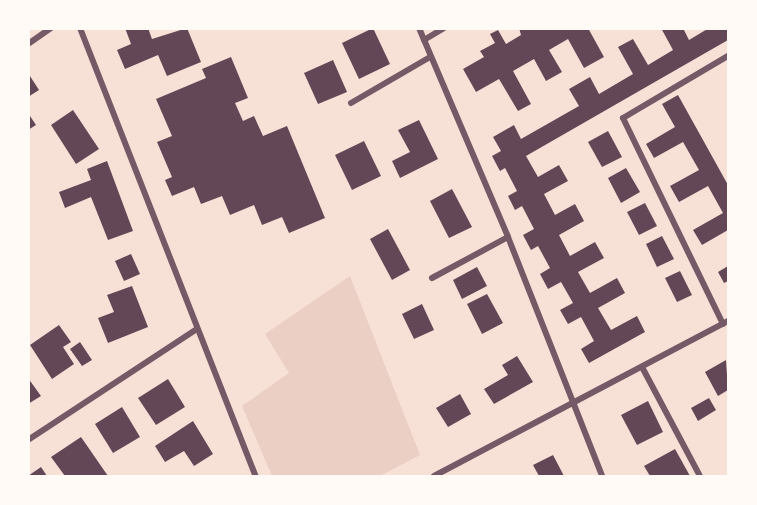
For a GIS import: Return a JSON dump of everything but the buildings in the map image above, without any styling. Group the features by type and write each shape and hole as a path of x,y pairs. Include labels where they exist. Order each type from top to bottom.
{"street":[{"path":"28,44 51,28"},
{"path":"80,28 256,477"},
{"path":"419,28 508,237 602,477"},
{"path":"424,40 444,28"},
{"path":"434,477 726,323 623,118 729,56"},
{"path":"351,103 430,57"},
{"path":"432,278 508,237"},
{"path":"28,440 197,329"},
{"path":"642,367 700,477"}],"shaded area":[{"path":"350,276 420,455 380,476 272,476 242,406 289,373 265,334"}]}
